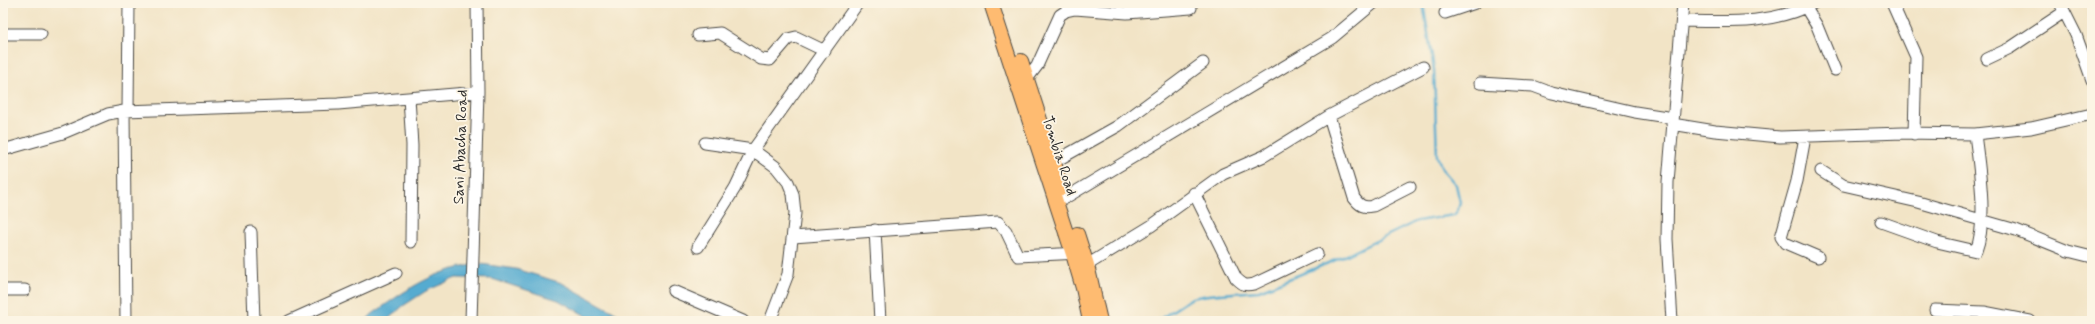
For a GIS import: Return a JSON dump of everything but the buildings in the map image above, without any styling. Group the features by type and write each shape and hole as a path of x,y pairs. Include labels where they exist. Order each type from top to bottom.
{"main road":[{"name":"Tombia Road","path":"991,3 1081,257 1083,288 1090,321"},
{"name":"Tombia Road","path":"1001,3 1054,162 1100,321"}],"street":[{"path":"126,321 126,111 129,3"},
{"name":"Sani Abacha Road","path":"471,321 478,92 477,3"},
{"path":"698,247 735,188 753,150 858,3"},
{"path":"1065,198 1332,38 1374,3"},
{"path":"1445,12 1475,3"},
{"path":"1672,321 1667,239 1672,121 1683,3"},
{"path":"1892,3 1916,57 1914,134"},
{"path":"1682,21 1755,20 1775,18 1810,5 1835,70"},
{"path":"1987,59 2010,48 2062,7 2076,35 2092,80"},
{"path":"1027,79 1037,66 1060,15 1066,10 1075,9 1128,13 1191,8"},
{"path":"698,35 720,33 761,59 770,60 788,39 796,37 825,51"},
{"path":"3,34 41,34"},
{"path":"1054,162 1118,126 1203,62"},
{"path":"793,237 998,222 1006,231 1018,256 1081,257 1151,226 1194,193 1223,174 1264,156 1329,116 1423,67"},
{"path":"1480,83 1533,86 1552,93 1672,121 1747,135 1805,137 1975,134 2031,128 2092,114"},
{"path":"3,150 63,132 108,114 126,111 338,104 478,92"},
{"path":"409,98 412,145 411,242"},
{"path":"1329,116 1354,198 1360,206 1367,208 1373,206 1410,187"},
{"path":"1881,222 1973,252 1976,251 1981,221 1980,171 1975,134"},
{"path":"1805,137 1797,181 1781,237 1785,243 1818,257"},
{"path":"705,143 753,150 776,167 788,182 793,194 795,213 788,274 770,321"},
{"path":"1821,171 1843,184 1918,202 2016,230 2068,251 2092,257"},
{"path":"1194,193 1236,278 1246,286 1254,284 1317,254"},
{"path":"875,230 880,321"},
{"path":"251,232 254,321"},
{"path":"289,321 396,273"},
{"path":"3,290 25,290"},
{"path":"673,291 743,321"},
{"path":"1935,310 1984,312 2030,321"}],"water":[{"path":"481,264 516,269 562,283 630,321 595,321 558,300 492,279 456,278 426,291 403,306 386,321 366,321 372,314 419,283 454,269"}],"waterway":[{"path":"1157,321 1192,298 1208,295 1259,291 1343,257 1417,221 1454,215 1458,210 1460,202 1456,185 1442,169 1437,156 1434,70 1423,3"}]}
